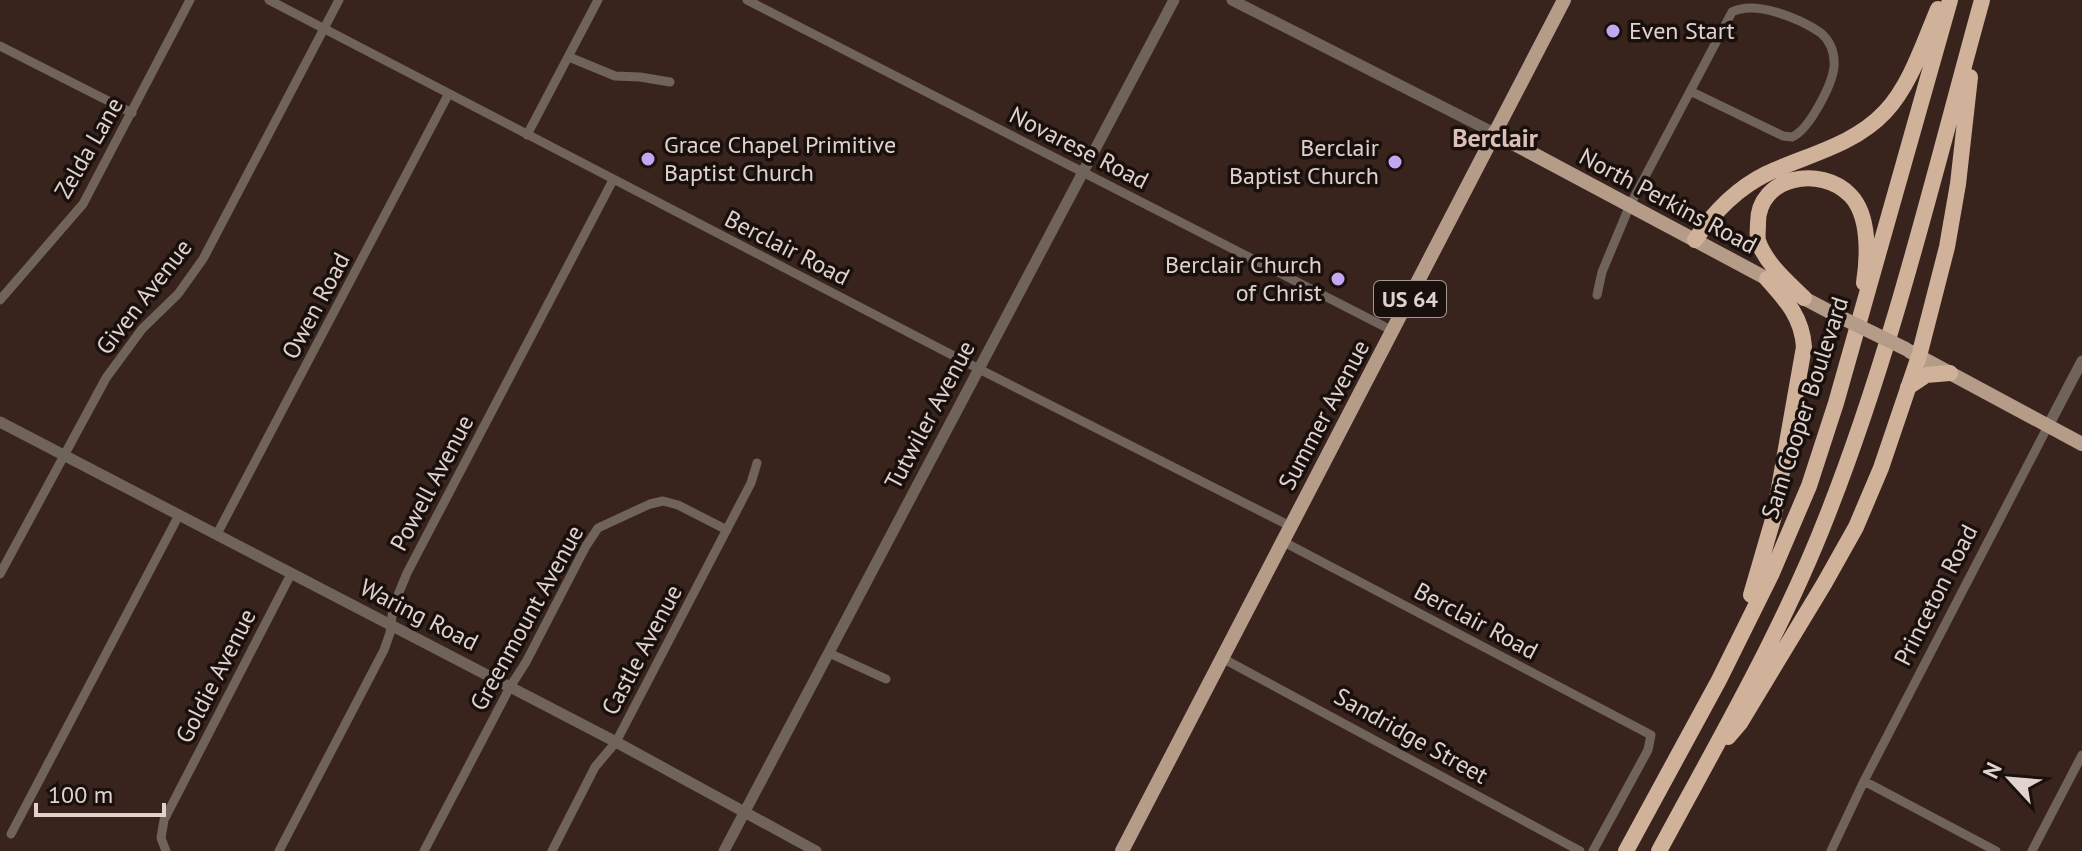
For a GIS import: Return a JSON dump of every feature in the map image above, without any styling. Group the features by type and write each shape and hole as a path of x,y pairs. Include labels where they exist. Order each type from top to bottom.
{"highway":[{"path":"1695,240 1711,216 1764,175 1859,134 1886,111 1905,82 1941,0"},
{"name":"Sam Cooper Boulevard","path":"1626,851 1724,669 1771,575 1809,486 1855,338 1950,0"},
{"path":"1708,760 1740,723 1856,527 1914,382 1917,355 1947,247 1983,0"},
{"path":"1659,851 1791,601 1857,437 1983,0"},
{"path":"1804,298 1773,266 1758,240 1758,217 1767,194 1784,182 1806,177 1831,183 1850,195 1861,213 1865,236 1865,273 1855,338"},
{"path":"1724,669 1760,570 1774,516 1804,347 1803,328 1786,300 1767,279"},
{"path":"1914,382 1934,373 1950,373"}],"main road":[{"name":"Summer Avenue","path":"1122,851 1564,0"},
{"name":"North Perkins Road","path":"1494,133 2082,444"}],"street":[{"name":"Zelda Lane","path":"0,300 83,204 190,0"},
{"name":"Berclair Road","path":"269,0 979,369 1290,526"},
{"name":"Given Avenue","path":"0,574 62,454 106,378 142,329 178,294 203,259 339,0"},
{"path":"527,135 598,0"},
{"name":"Novarese Road","path":"747,0 1393,331"},
{"name":"Tutwiler Avenue","path":"724,851 1174,0"},
{"name":"North Perkins Road","path":"1232,0 1494,133"},
{"path":"1597,295 1602,272 1630,205 1690,91 1732,12 1738,5 1760,3 1790,16 1829,40 1834,65 1832,78 1811,119 1798,135 1783,136 1690,91"},
{"path":"0,46 132,113"},
{"path":"569,57 615,76 670,82"},
{"name":"Owen Road","path":"217,534 448,95"},
{"name":"Powell Avenue","path":"279,851 380,658 393,607 407,573 613,180"},
{"name":"Princeton Road","path":"1831,851 1864,781 2082,361"},
{"name":"Waring Road","path":"0,422 616,742 816,851"},
{"name":"Castle Avenue","path":"552,851 595,767 616,742 754,477 757,463"},
{"name":"Greenmount Avenue","path":"424,851 598,528 663,501 678,505 727,530"},
{"path":"11,834 179,515"},
{"name":"Berclair Road","path":"1282,541 1651,735 1648,750 1593,851"},
{"name":"Goldie Avenue","path":"164,846 161,829 164,820 291,574"},
{"path":"829,653 886,679"},
{"name":"Sandridge Street","path":"1222,658 1580,851"},
{"path":"2032,851 2082,755"},
{"path":"1864,781 1996,851"}],"place":[{"name":"Even Start","path":"1613,31"},
{"name":"Grace Chapel Primitive Baptist Church","path":"648,159"},
{"name":"Berclair Baptist Church","path":"1395,162"},
{"name":"Berclair Church of Christ","path":"1338,279"}],"district":[{"name":"Berclair","path":"1495,138"}]}
